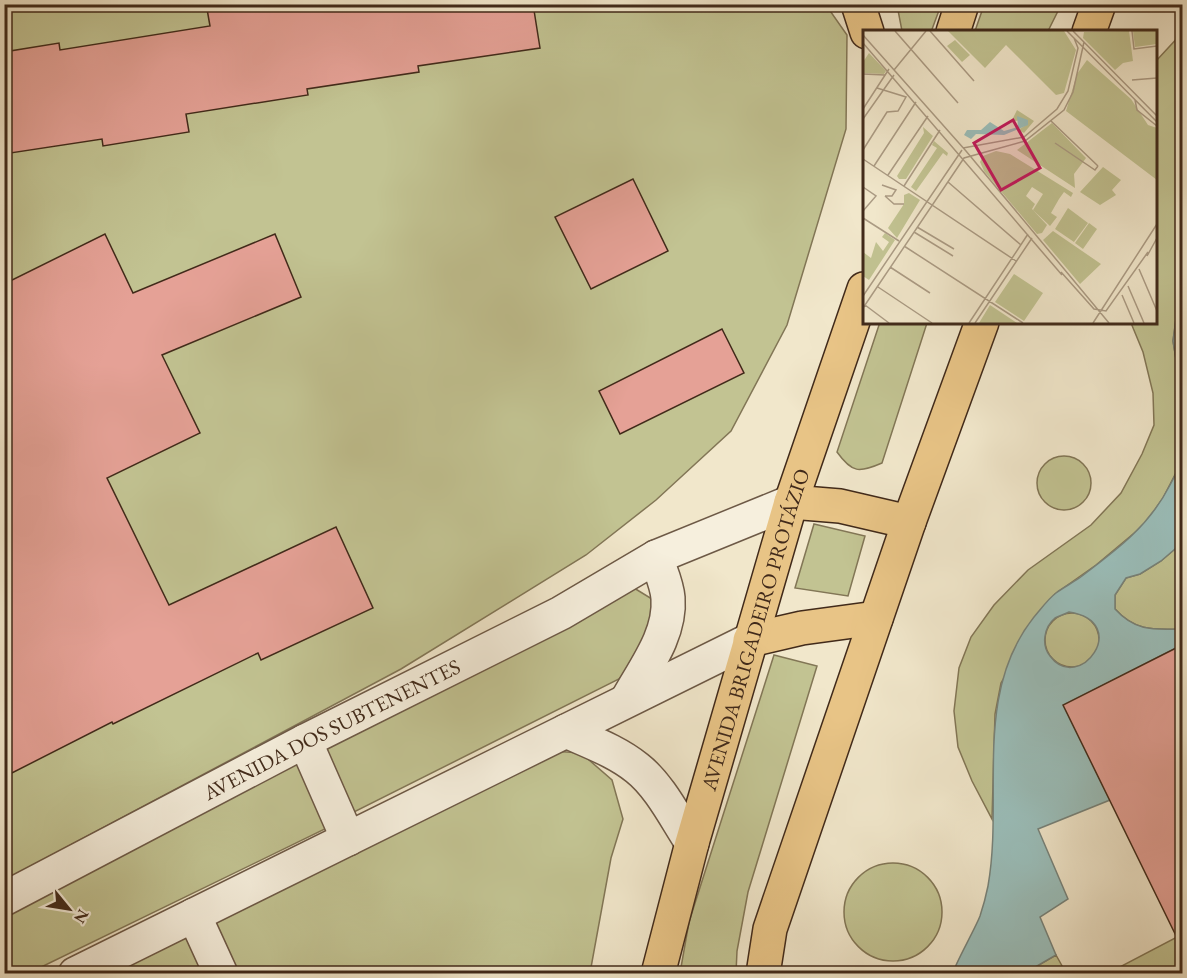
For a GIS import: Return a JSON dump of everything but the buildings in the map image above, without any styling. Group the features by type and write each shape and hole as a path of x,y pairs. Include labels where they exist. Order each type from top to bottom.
{"main road":[{"path":"858,4 866,30"},
{"path":"954,30 962,4"},
{"name":"AVENIDA BRIGADEIRO PROTÁZIO","path":"658,974 692,843 791,502 863,292"},
{"path":"763,974 770,929 909,522 981,324"},
{"path":"791,502 840,506 909,522"},
{"path":"750,640 802,628 876,618"}],"lane":[{"name":"AVENIDA DOS SUBTENENTES","path":"4,899 305,741 561,613 656,557 791,502"},
{"path":"627,700 658,645 667,621 668,596 656,557"},
{"path":"75,974 750,640"},
{"path":"566,731 615,753 639,769 657,790 692,843"},
{"path":"305,741 348,839"},
{"path":"194,915 220,974"}],"green space":[{"path":"897,4 941,5 932,30 902,30"},
{"path":"984,4 1061,5 1048,30 975,30"},
{"path":"5,5 826,5 847,35 846,129 787,325 731,431 656,500 586,555 401,669 5,880"},
{"path":"1182,33 1182,293 1179,297 1173,341 1182,396 1181,463 1163,498 1145,524 1096,565 1055,594 1001,683 995,714 992,819 972,781 958,747 954,711 959,668 971,637 994,605 1028,570 1091,525 1121,493 1142,454 1154,425 1153,393 1143,352 1131,324 1157,324 1157,60"},
{"path":"879,324 927,324 882,463 856,469 847,464 837,452"},
{"path":"1064,456 1074,458 1083,464 1089,473 1091,483 1089,493 1083,502 1074,508 1064,510 1054,508 1045,502 1039,493 1037,483 1039,473 1045,464 1054,458"},
{"path":"814,524 865,536 848,596 795,588"},
{"path":"1182,543 1182,626 1178,629 1151,629 1136,625 1122,616 1115,609 1115,595 1126,578 1140,574 1161,561"},
{"path":"634,588 652,599 657,624 640,655 619,679 350,814 318,744"},
{"path":"1072,613 1082,615 1091,621 1097,630 1099,640 1097,650 1091,659 1082,665 1072,667 1062,665 1053,659 1047,650 1045,640 1047,630 1053,621 1062,615"},
{"path":"774,655 817,666 748,892 737,951 736,973 680,973 689,922"},
{"path":"552,751 581,753 612,780 623,819 611,858 590,973 111,974"},
{"path":"296,759 331,826 29,973 5,974 5,911"},
{"path":"893,863 912,867 928,877 938,893 942,912 938,931 928,947 912,957 893,961 874,957 858,947 848,931 844,912 848,893 858,877 874,867"},
{"path":"1177,937 1182,948 1182,973 1113,974 1112,971"},
{"path":"1056,955 1066,973 1025,973"}],"water":[{"path":"1182,293 1182,396 1173,341 1179,297"},
{"path":"1182,456 1182,543 1161,561 1140,574 1126,578 1115,595 1115,609 1136,625 1159,629 1178,629 1182,626 1182,645 1064,705 1110,800 1038,829 1068,899 1040,917 1056,955 1025,973 953,973 980,916 988,886 992,852 996,713 1003,679 1015,647 1034,617 1050,598 1108,556 1142,525 1162,500","holes":["1069,612 1088,618 1097,629 1099,641 1094,652 1086,662 1074,667 1062,666 1050,656 1045,647 1048,626 1055,618"]}]}
